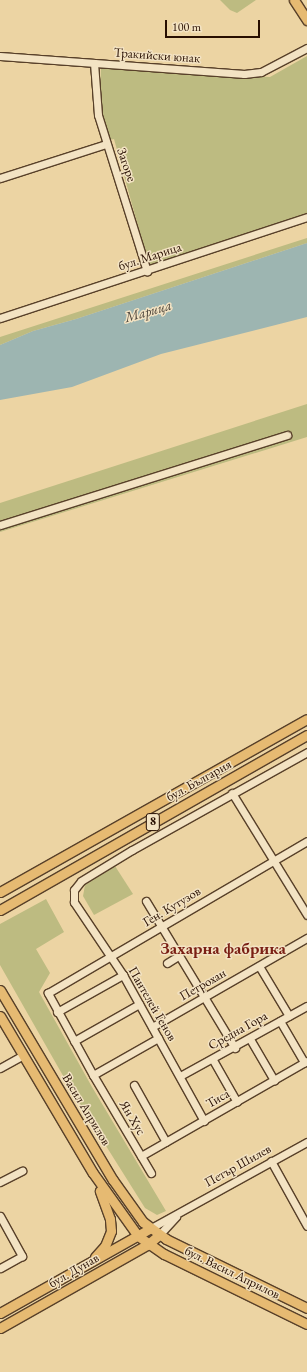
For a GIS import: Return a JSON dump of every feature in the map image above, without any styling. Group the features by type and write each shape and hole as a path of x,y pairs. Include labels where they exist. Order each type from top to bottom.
{"main road":[{"path":"294,0 307,20"},
{"name":"бул. България","path":"0,892 307,720"},
{"name":"бул. България","path":"0,910 307,735"},
{"path":"231,762 237,775"},
{"name":"Васил Априлов","path":"0,990 113,1180 143,1222 160,1234"},
{"name":"Васил Априлов","path":"0,1016 93,1173 138,1236 147,1245"},
{"path":"90,1264 108,1241 111,1226 93,1173"},
{"name":"бул. Дунав","path":"0,1313 90,1264 151,1228"},
{"name":"бул. Дунав","path":"0,1328 147,1245 160,1234"},
{"name":"бул. Васил Априлов","path":"160,1234 307,1308"},
{"name":"бул. Васил Априлов","path":"147,1245 307,1324"}],"street":[{"name":"Тракийски юнак","path":"0,56 244,74 261,72 307,48"},
{"name":"Загоре","path":"94,63 98,115 147,271"},
{"path":"0,178 106,144"},
{"name":"бул. Марица","path":"0,318 147,271 307,217"},
{"path":"0,525 287,435"},
{"name":"бул. България","path":"74,902 74,890 81,881 232,793 307,752"},
{"path":"232,793 275,860 307,915"},
{"name":"Ген. Кутузов","path":"48,993 161,929 307,841"},
{"path":"146,901 161,929 235,1048"},
{"name":"Пантелей Генов","path":"74,902 123,976 204,1121"},
{"name":"Петрохан","path":"152,1027 205,998 307,938"},
{"path":"167,962 178,956"},
{"path":"259,966 289,1016"},
{"path":"57,1012 123,976"},
{"name":"Ян Хус","path":"48,993 92,1075 152,1173"},
{"path":"74,1041 139,1004"},
{"name":"Средна Гора","path":"180,1076 235,1048 307,1006"},
{"path":"280,1022 306,1062"},
{"path":"92,1075 158,1038"},
{"path":"250,1039 274,1080"},
{"path":"0,1068 22,1055"},
{"path":"212,1060 237,1102"},
{"name":"Тиса","path":"141,1156 306,1062"},
{"path":"134,1085 166,1142"},
{"name":"Петър Шилев","path":"151,1228 307,1142"},
{"path":"272,1161 307,1226"},
{"path":"0,1182 22,1171"},
{"name":"Петър Шилев","path":"160,1234 182,1211"},
{"path":"0,1216 22,1256 0,1268"}],"shaded area":[{"path":"220,0 256,0 237,13 230,10"},
{"path":"307,56 307,213 149,266 114,139 105,141 99,113 101,68 270,77"},
{"path":"307,238 307,243 76,319 33,331 0,345 0,337"},
{"path":"307,404 307,437 0,532 0,503"},
{"path":"115,866 133,894 94,915 83,896 85,885"},
{"path":"46,899 64,932 36,949 50,973 39,992 92,1087 166,1211 157,1215 145,1208 74,1095 0,965 0,924"}],"water":[{"name":"Марица","path":"307,243 307,317 161,354 72,387 0,400 0,345 33,331 76,319"}],"district":[{"name":"Захарна фабрика","path":"223,949"}]}
